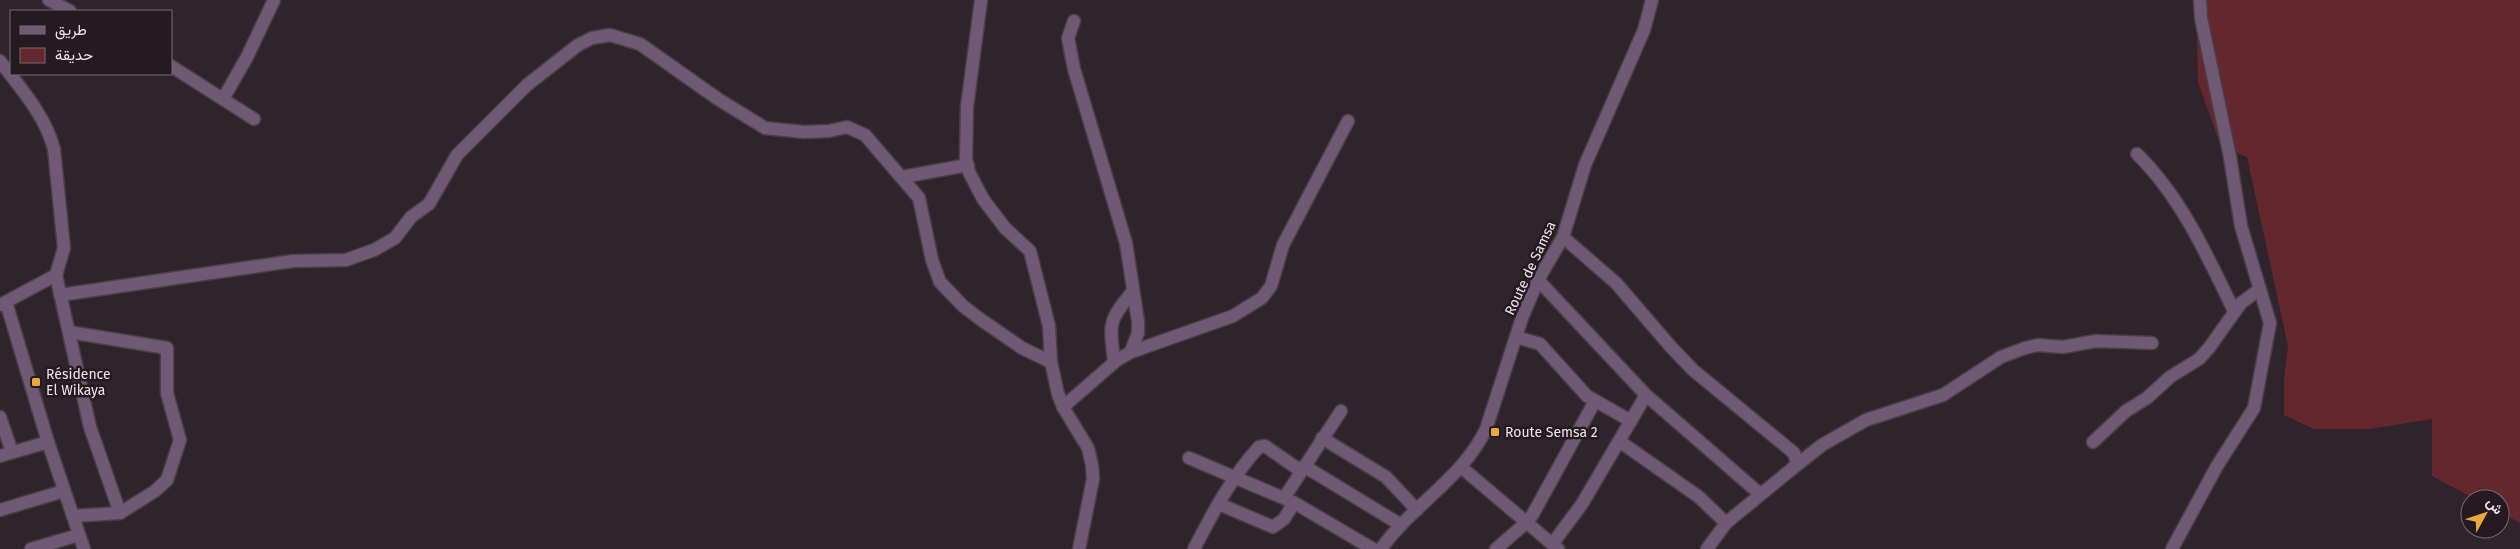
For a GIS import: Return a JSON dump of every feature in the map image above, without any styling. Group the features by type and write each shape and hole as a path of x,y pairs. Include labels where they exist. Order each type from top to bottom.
{"street":[{"path":"49,0 68,10"},
{"path":"224,99 247,57 274,0"},
{"path":"981,0 968,107 965,147 968,165 974,183 994,216 1030,251 1049,326 1051,362 1063,407 1085,444 1092,465 1092,479 1078,549"},
{"name":"Route de Samsa","path":"1381,549 1401,525 1461,467 1478,445 1486,428 1516,337 1538,280 1563,237 1585,165 1644,30 1652,0"},
{"path":"2172,549 2217,466 2250,418 2254,408 2270,323 2253,272 2241,226 2230,157 2201,18 2200,0"},
{"path":"1074,21 1068,38 1074,69 1126,243 1138,333 1131,351"},
{"path":"60,295 293,261 346,260 380,247 395,238 411,217 429,204 457,155 521,91 578,45 601,35 617,36 640,44 718,99 765,128 804,132 829,131 847,127 857,130 876,146 922,205 928,242 940,282 963,306 980,319 1022,348 1051,362"},
{"path":"0,61 10,75"},
{"path":"172,67 254,119"},
{"path":"10,75 35,109 50,134 64,248 56,275 69,332 74,366 90,427 120,513"},
{"path":"1063,407 1114,362 1131,351 1234,316 1262,298 1271,286 1282,245 1348,121"},
{"path":"2137,154 2159,179 2187,220 2234,311"},
{"path":"902,177 968,165"},
{"path":"1563,237 1607,274 1671,348 1693,370 1790,448 1796,458 1797,463 1794,468"},
{"path":"56,275 3,303 84,549"},
{"path":"1538,280 1646,395 1760,494"},
{"path":"2093,442 2126,411 2147,398 2170,377 2199,358 2209,348 2234,311 2260,289"},
{"path":"1114,362 1111,322 1133,291"},
{"path":"69,332 167,349 167,393 180,440 178,452 167,480 155,491 120,513 73,516"},
{"path":"1516,337 1533,341 1545,348 1578,388 1595,401 1631,421"},
{"path":"1707,549 1726,523 1760,494 1822,446 1866,420 1943,395 2001,358 2025,348 2038,345 2063,347 2096,341 2152,343"},
{"path":"1461,467 1556,546 1646,395"},
{"path":"1496,549 1527,522 1595,401"},
{"path":"1219,504 1273,527 1284,519 1289,501 1303,469 1341,411"},
{"path":"0,417 6,454 48,442"},
{"path":"1322,438 1386,477 1417,510"},
{"path":"1619,441 1699,497 1726,523"},
{"path":"1194,549 1236,477 1257,449 1263,446 1401,525"},
{"path":"1189,458 1289,501 1373,549"},
{"path":"0,510 64,491"},
{"path":"31,549 79,535"}],"green space":[{"path":"2196,0 2520,0 2520,523 2510,518 2510,489 2460,489 2460,491 2432,476 2432,419 2370,429 2314,429 2284,415 2284,380 2288,346 2247,157 2221,147 2198,82"}],"place":[{"name":"Résidence El Wikaya","path":"36,382"},
{"name":"Route Semsa 2","path":"1495,432"}]}
